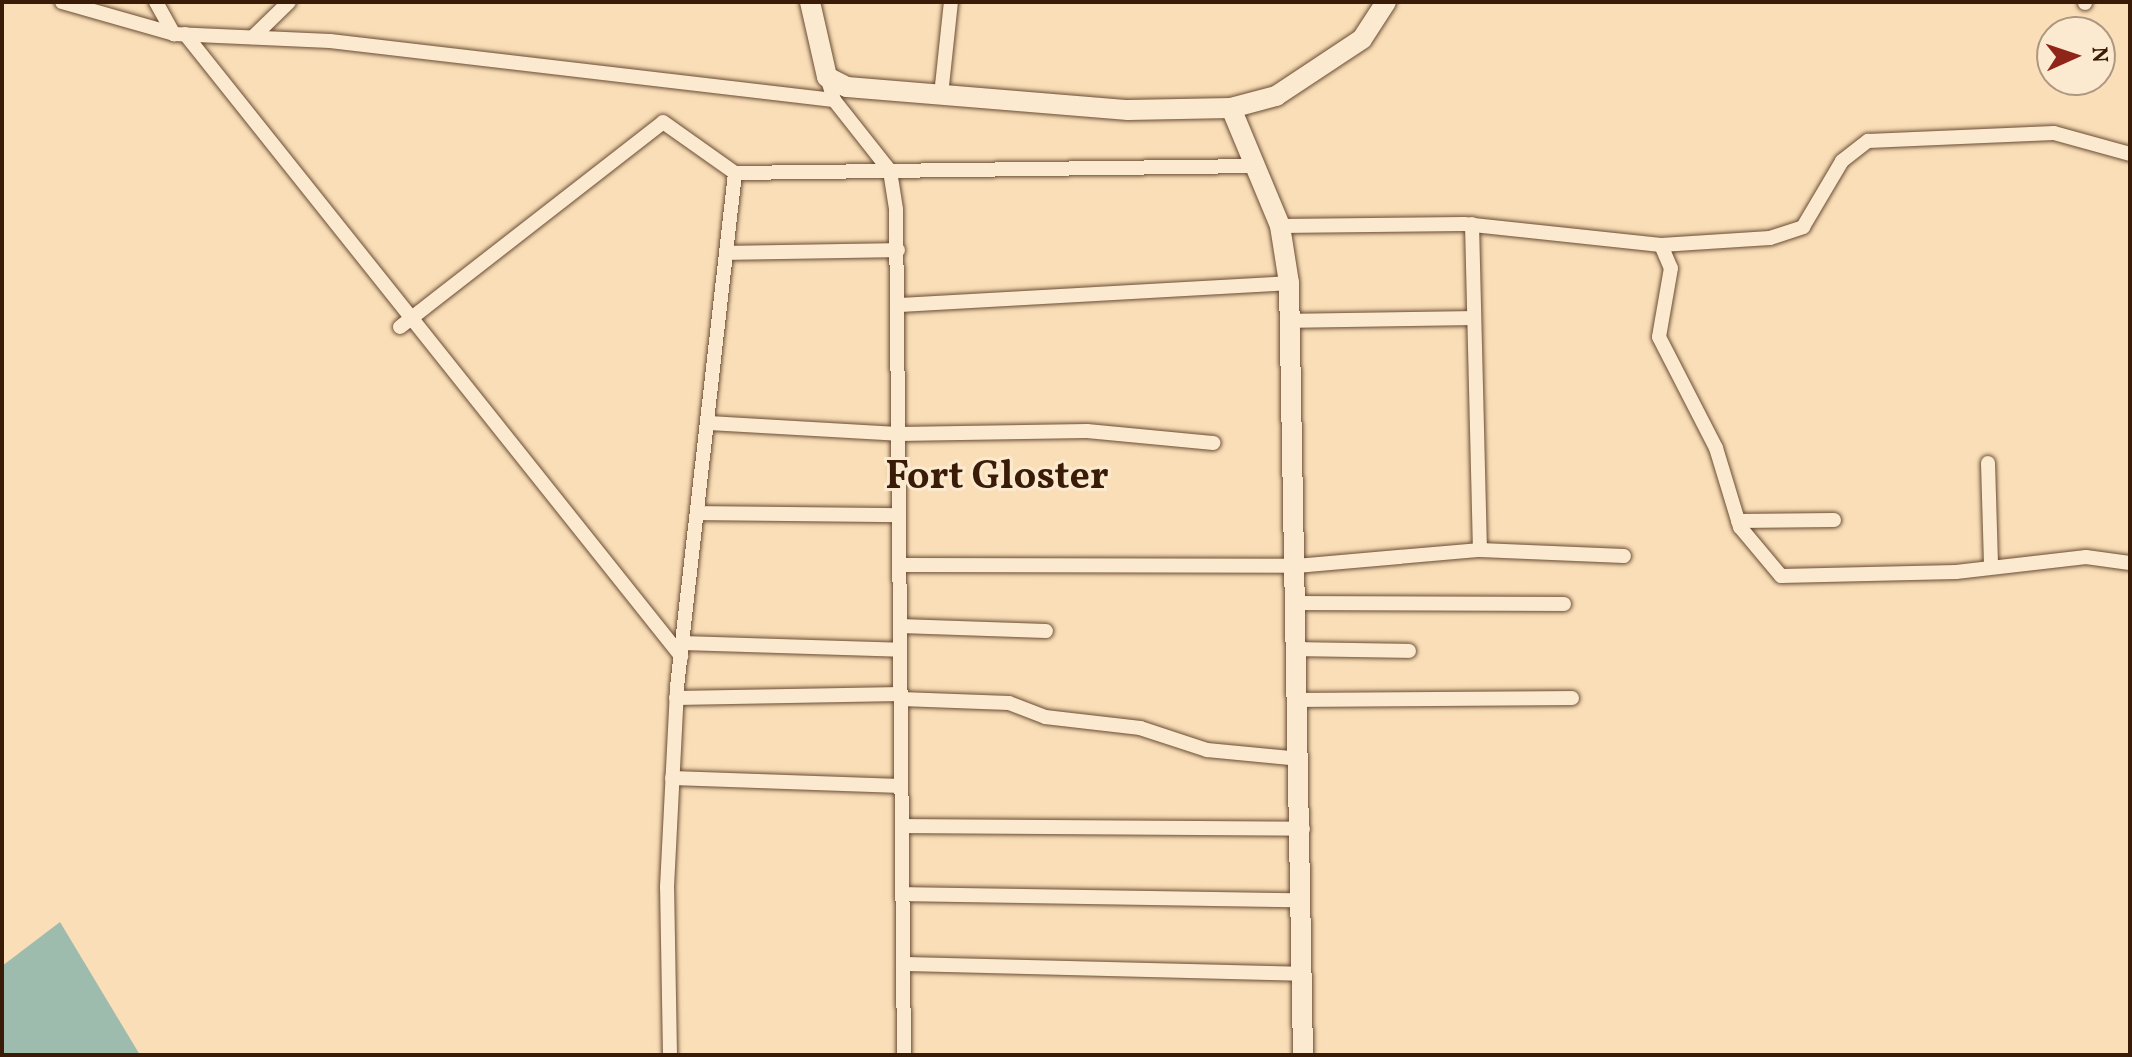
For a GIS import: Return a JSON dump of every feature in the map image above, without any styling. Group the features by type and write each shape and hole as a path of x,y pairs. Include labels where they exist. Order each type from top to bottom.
{"street":[{"path":"62,2 180,34 253,37 834,100"},
{"path":"156,2 406,323 681,649 900,650"},
{"path":"253,37 289,2"},
{"path":"810,2 834,100 890,171 898,250 904,1055"},
{"path":"941,95 951,2"},
{"path":"827,77 847,87 1128,110 1231,108 1276,96 1362,39 1386,2"},
{"path":"1231,108 1280,226 1289,283 1303,829 1303,1055"},
{"path":"406,323 663,122 735,173 1255,166"},
{"path":"1280,226 1472,224 1661,245 1770,238 1803,227 1842,161 1868,141 2054,133 2130,154"},
{"path":"670,1055 672,778 676,698 735,173"},
{"path":"1472,224 1469,318 1480,550"},
{"path":"1661,245 1671,268 1659,337 1716,448 1738,521 1767,566 1781,576 1991,567 2086,557 2130,563"},
{"path":"728,253 898,250"},
{"path":"898,305 1289,283"},
{"path":"1288,321 1469,318"},
{"path":"709,423 898,434 1087,431 1213,443"},
{"path":"1988,463 1991,567"},
{"path":"698,513 899,515"},
{"path":"1738,521 1834,520"},
{"path":"899,565 1296,566 1480,550 1624,556"},
{"path":"1296,603 1564,604"},
{"path":"900,626 1046,631"},
{"path":"1298,649 1409,651"},
{"path":"676,698 901,696 1009,703 1045,717 1140,728 1232,755 1301,759"},
{"path":"1299,700 1572,698"},
{"path":"672,778 901,786"},
{"path":"902,826 1303,829"},
{"path":"903,894 1302,900"},
{"path":"903,964 1303,974"}],"shaded area":[{"path":"60,922 140,1055 2,1055 2,966"}],"district":[{"name":"Fort Gloster","path":"997,478"}]}
